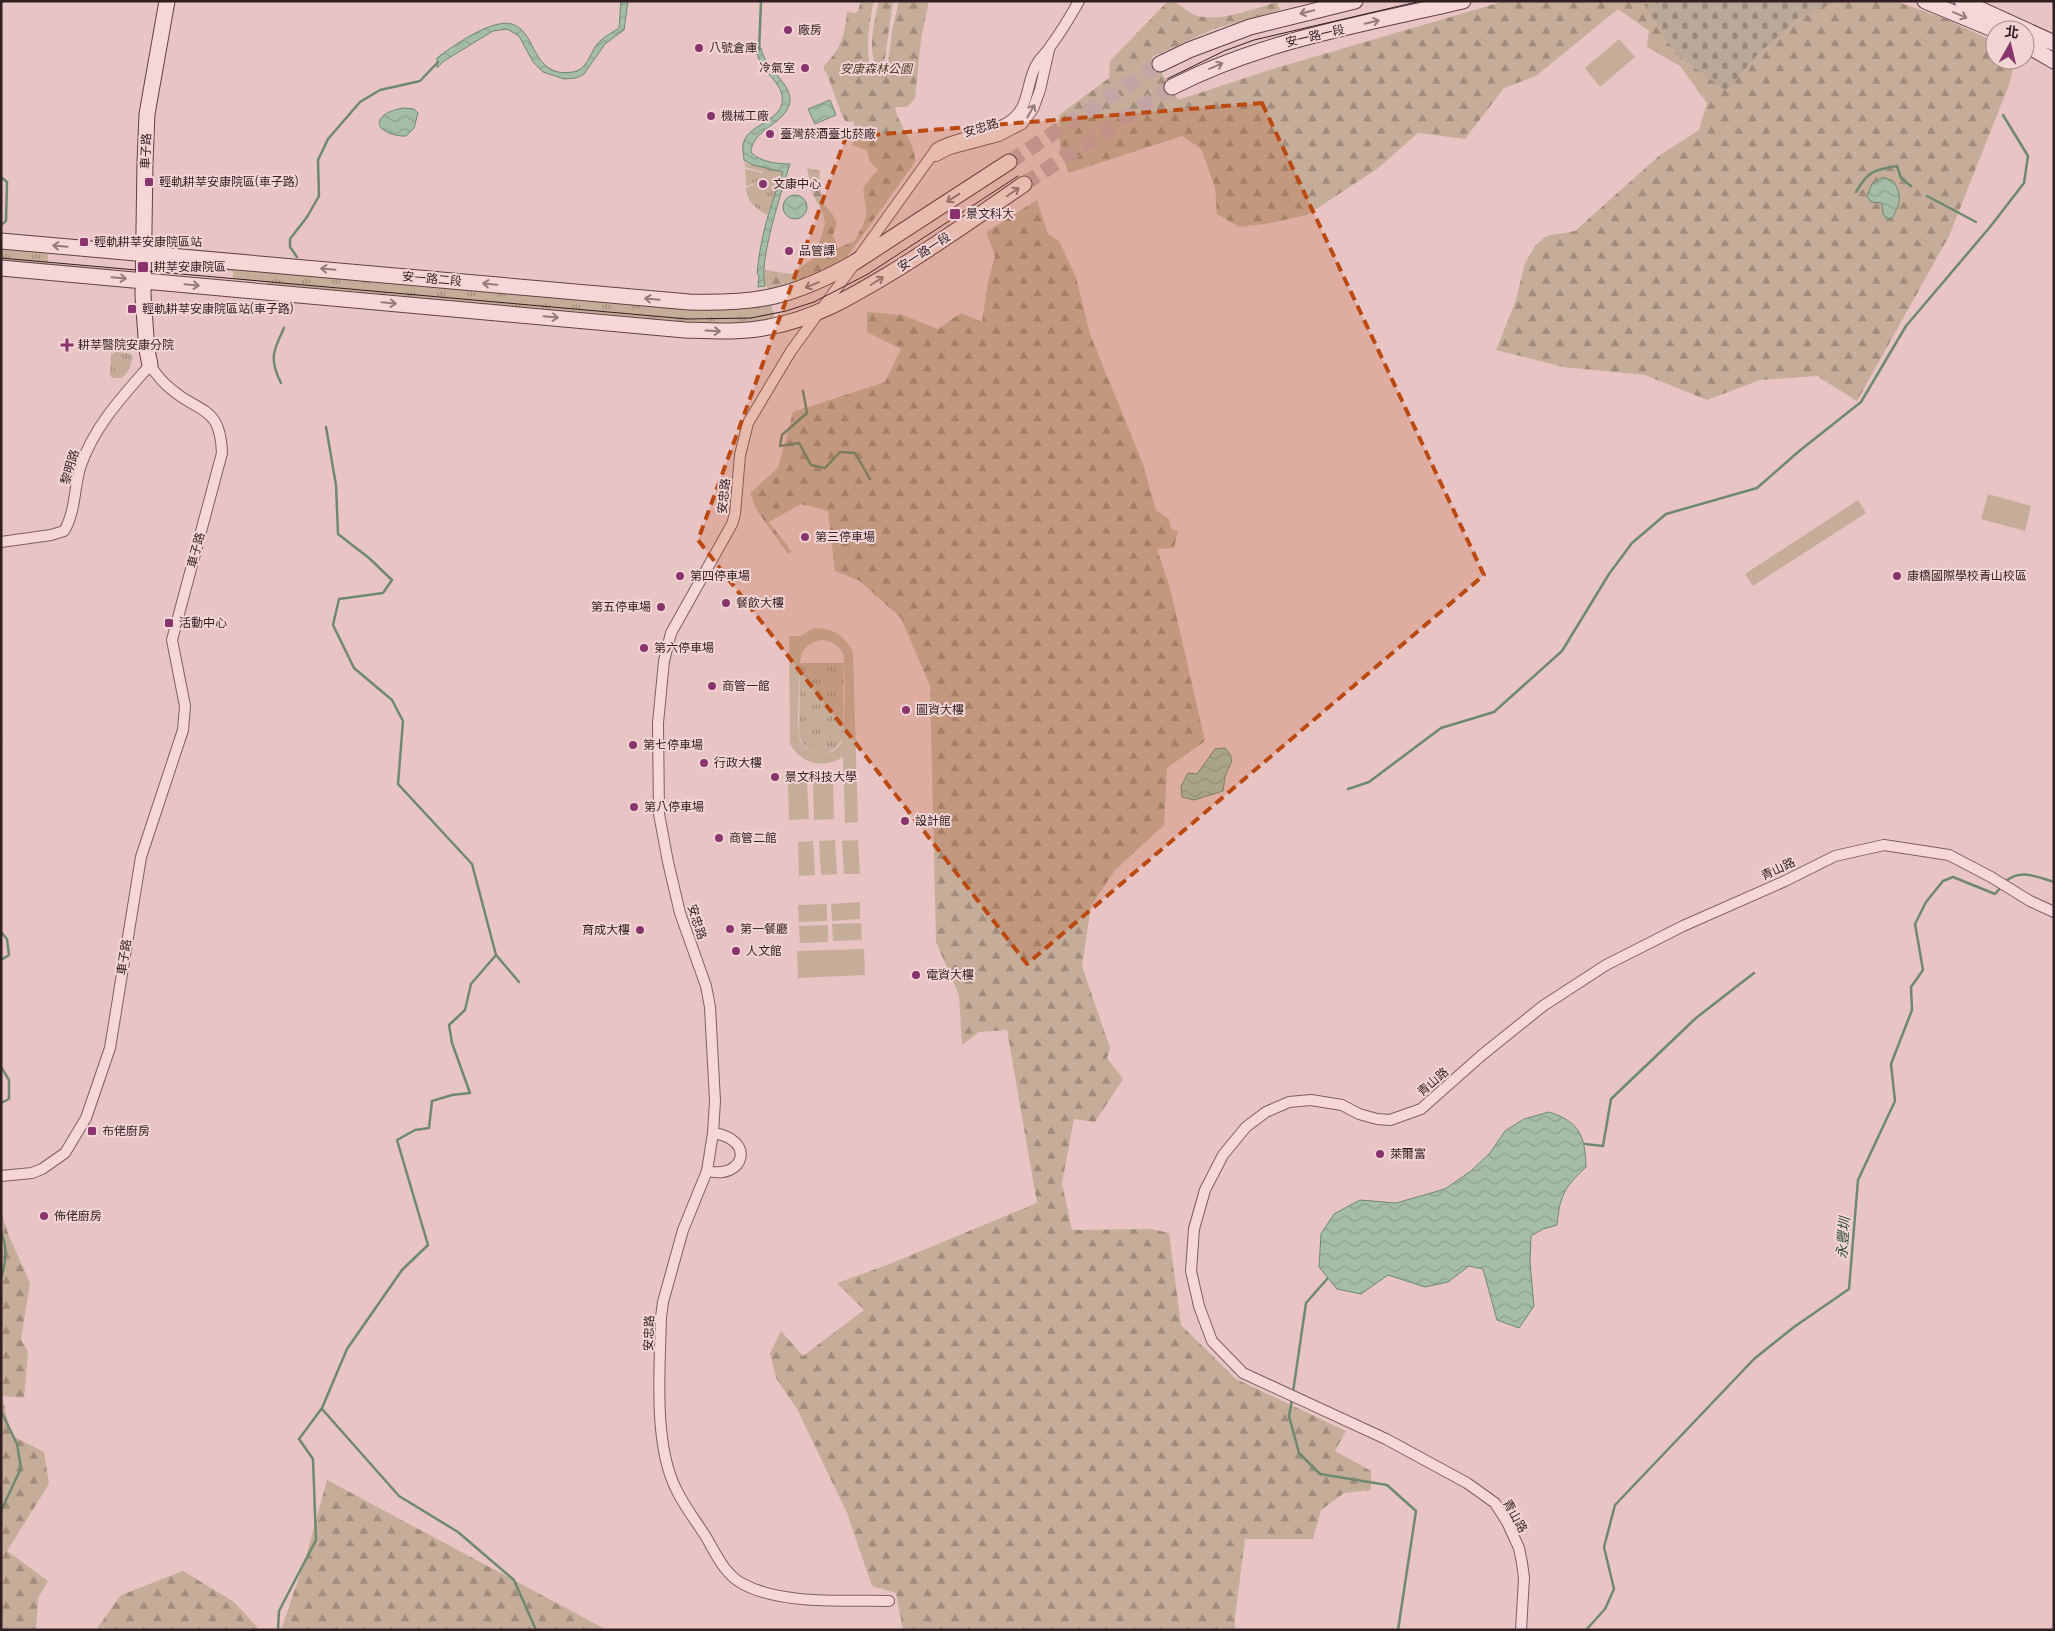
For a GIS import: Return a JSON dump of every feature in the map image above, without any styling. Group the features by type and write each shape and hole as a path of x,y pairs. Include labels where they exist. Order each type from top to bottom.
{"street":[{"name":"車子路","path":"1,1176 32,1173 42,1169 65,1153 86,1118 110,1048 142,857 183,730 185,706 172,640 222,452 218,428 213,418 207,411 171,390 150,365 146,341 144,162 147,114 168,1"},
{"name":"安忠路","path":"888,1601 800,1598 757,1590 742,1584 731,1576 722,1564 675,1488 668,1467 662,1438 660,1414 661,1317 663,1302 683,1230 707,1171 713,1133 715,1101 710,1008 706,986 680,913 659,814 658,724 664,661 671,633 732,524 735,514 740,455 748,423 792,350 937,148 947,143 995,129 1015,117 1023,105 1030,88 1033,71 1079,1"},
{"name":"安一路一段","path":"1160,64 1196,47 1250,27 1355,1"},
{"name":"安一路一段","path":"1172,87 1229,60 1266,48 1463,1"},
{"path":"1925,1 1985,26"},
{"path":"1962,1 2054,43"},
{"path":"2035,50 2054,61"},
{"path":"855,262 1009,162"},
{"name":"安一路一段","path":"819,312 861,291 916,257 1024,184"},
{"name":"安一路二段","path":"1,241 634,298 722,303 777,297 806,287 855,262"},
{"path":"1,268 685,330 751,330 793,321 819,312"},
{"name":"黎明路","path":"1,542 51,535 64,531 70,519 81,466 88,448 108,413 150,365"},
{"name":"青山路","path":"1521,1630 1524,1578 1519,1548 1495,1502 1467,1483 1386,1439 1243,1373 1212,1340 1199,1306 1191,1271 1194,1229 1205,1190 1223,1155 1246,1127 1266,1112 1289,1102 1312,1100 1342,1105 1359,1114 1390,1120 1421,1109 1482,1055 1543,1006 1606,965 1683,926 1835,856 1884,845 1949,856 1991,877 2030,901 2054,912"},
{"path":"707,1171 727,1172 737,1165 740,1155 735,1140 713,1133"}],"highlighted area":[{"path":"1262,103 1484,575 1027,964 698,540 846,137"}],"green space":[{"name":"安康森林公園","path":"861,1 874,1 869,27 868,54 871,71 880,76 887,73 892,31 899,1 929,1 921,39 915,99 907,107 895,107 913,149 915,162 847,257 800,281 769,290 763,282 765,270 791,274 815,257 825,224 823,213 812,193 807,168 820,171 819,181 823,203 837,223 833,235 838,248 855,241 863,225 866,215 864,188 878,170 869,160 867,150 852,145 855,140 854,122 845,121 824,71 824,66 841,42 847,12 856,13"},
{"path":"879,1 893,1 885,58 882,66 878,67 874,61 872,45"},
{"path":"1168,1 1176,3 1198,16 1207,17 1238,14 1277,2 1280,10 1214,29 1152,57 1178,100 1266,71 1505,1 1895,1 1946,19 1985,37 1985,70 2013,70 2009,85 1949,236 1857,401 1817,376 1760,380 1707,400 1645,375 1563,367 1496,350 1515,303 1525,263 1535,246 1546,236 1575,231 1660,155 1699,130 1707,103 1680,66 1647,47 1649,31 1618,9 1536,76 1504,88 1465,139 1418,133 1377,169 1307,215 1265,224 1239,227 1217,214 1215,187 1201,149 1182,136 1069,173 1060,150 1059,115 1109,78 1110,61"},
{"path":"1716,1 1839,1 1802,15 1758,54 1726,91 1676,54 1644,4"},
{"path":"1619,39 1635,57 1600,87 1585,68"},
{"path":"744,160 746,163 783,172 767,215 752,204 746,188 760,181 746,186 745,169 763,172 745,167"},
{"path":"1037,200 1048,234 1059,241 1076,277 1090,334 1143,464 1156,510 1169,519 1171,529 1178,531 1174,548 1157,549 1170,588 1205,741 1167,768 1164,825 1115,870 1091,906 1082,966 1110,1048 1107,1058 1123,1079 1095,1122 1074,1119 1062,1183 1072,1230 1151,1229 1169,1233 1181,1325 1236,1379 1346,1431 1335,1451 1371,1471 1371,1490 1344,1493 1321,1510 1313,1539 1245,1539 1235,1630 903,1630 896,1593 872,1586 847,1513 797,1409 776,1378 770,1353 781,1331 803,1356 864,1310 837,1283 887,1265 1037,1203 1007,1030 979,1032 962,1045 959,995 936,942 930,686 901,618 860,581 835,571 828,511 801,504 769,522 792,552 788,554 756,509 750,493 778,468 793,412 885,382 901,349 867,332 867,312 903,315 938,329 961,313 982,322 988,282 995,256 986,232"},
{"path":"1,246 39,249 39,253 48,254 48,263 112,269 112,271 1,262"},
{"path":"171,263 722,309 750,308 771,304 775,318 731,323 687,322 297,287 266,286 266,282 233,279 233,271 171,265"},
{"path":"116,352 129,353 133,357 129,370 122,378 112,378 110,375 111,354"},
{"path":"1988,494 2031,506 2025,531 1981,519"},
{"path":"1858,500 1866,513 1753,586 1745,574"},
{"path":"814,628 827,629 842,637 853,653 858,822 845,823 843,757 828,763 814,763 801,757 790,744 789,636 800,636","holes":["822,640 832,642 841,651 845,670 841,743 837,748 826,753 814,752 803,745 800,740 798,715 802,654 806,647"]},
{"path":"800,663 844,663 843,736 839,744 828,752 814,752 807,749 799,735"},
{"path":"833,781 834,819 814,820 813,782"},
{"path":"788,782 807,782 809,819 789,820"},
{"path":"835,840 837,874 821,875 819,841"},
{"path":"858,840 860,874 844,874 842,841"},
{"path":"813,841 815,875 799,876 798,842"},
{"path":"860,902 860,919 832,921 831,904"},
{"path":"827,904 827,921 799,922 798,905"},
{"path":"861,923 862,940 833,941 832,924"},
{"path":"828,925 828,942 800,943 799,926"},
{"path":"864,949 865,975 798,978 797,951"},
{"path":"1,1212 9,1236 30,1283 21,1339 28,1352 24,1398 2,1396 11,1435 44,1452 49,1484 7,1551 48,1581 38,1598 36,1630 1,1630"},
{"path":"327,1480 607,1630 281,1630 306,1557"},
{"path":"183,1571 234,1602 260,1630 96,1630 121,1595"}],"water":[{"path":"621,1 628,1 624,30 605,44 584,74 576,78 564,79 543,72 533,62 519,36 507,29 493,31 444,61 437,68 437,58 452,47 473,34 504,23 512,24 525,34 538,56 549,68 558,72 577,71 581,69 600,41 619,28"},
{"path":"757,48 761,48 770,67 784,84 790,101 787,110 757,138 751,152 764,160 790,164 768,244 765,260 765,286 758,287 758,261 763,235 783,172 753,165 744,160 743,147 745,138 775,115 782,103 780,88 761,64"},
{"path":"830,100 836,115 815,124 808,109"},
{"path":"404,108 414,109 418,113 414,128 406,136 396,135 381,128 379,124 384,115"},
{"path":"1883,177 1893,181 1899,195 1895,213 1892,218 1887,219 1883,214 1882,203 1871,202 1867,196 1872,184"},
{"path":"795,195 804,198 807,207 804,216 795,219 786,216 783,207 786,198"},
{"path":"1225,748 1232,761 1225,776 1223,791 1194,800 1182,797 1181,786 1188,773 1197,774 1215,749"},
{"path":"1549,1112 1568,1120 1579,1132 1584,1147 1586,1167 1564,1193 1557,1225 1543,1229 1531,1236 1530,1263 1534,1306 1519,1328 1497,1320 1483,1269 1469,1266 1448,1282 1425,1287 1388,1275 1361,1294 1337,1289 1319,1267 1321,1234 1334,1214 1360,1200 1396,1203 1445,1189 1471,1171 1490,1153 1505,1131 1524,1119"}],"waterway":[{"path":"759,51 761,1"},
{"path":"297,257 290,247 290,239 307,217 319,196 318,160 328,139 360,102 380,90 420,81 438,62"},
{"path":"1348,789 1369,782 1441,728 1494,712 1562,651 1609,574 1632,543 1666,514 1757,488 1798,452 1861,402 1906,326 1990,227 2024,183 2028,156 2003,115"},
{"path":"1856,192 1864,180 1872,173 1877,170 1897,166 1901,178 1911,186"},
{"path":"1,177 7,182 6,221 1,225"},
{"path":"1927,196 1976,222"},
{"path":"281,383 275,368 274,355 284,328"},
{"path":"803,391 807,413 782,435 780,446 799,443 811,465 825,468 840,452 855,453 870,479"},
{"path":"278,1630 279,1611 316,1540 313,1459 299,1439 322,1408 347,1349 402,1270 428,1245 397,1140 415,1130 429,1128 432,1101 452,1095 470,1093 452,1043 449,1025 465,1010 471,984 496,955 472,864 398,784 403,721 392,700 354,668 333,625 339,599 383,593 392,580 369,558 338,534 336,485 326,427"},
{"name":"永豐圳","path":"2005,882 2017,875 2035,876 2054,882"},
{"name":"永豐圳","path":"1586,1630 1605,1609 1614,1589 1604,1547 1615,1505 1754,1359 1794,1327 1849,1289 1858,1180 1895,1101 1891,1064 1912,1010 1911,987 1923,970 1915,924 1926,902 1943,881 1953,877 1995,894 2002,886"},
{"path":"1,932 7,939 9,955 1,960"},
{"path":"496,955 519,982"},
{"path":"1585,1144 1603,1146 1611,1099 1696,1018 1754,973"},
{"path":"1,1067 9,1080 9,1099 1,1103"},
{"path":"1,1233 6,1255 1,1278"},
{"path":"1293,1392 1306,1303 1327,1279"},
{"path":"1292,1400 1289,1416 1299,1453 1320,1474 1387,1485 1416,1511 1398,1630"},
{"path":"322,1409 399,1496 458,1532 514,1580 536,1630"},
{"path":"1,1411 17,1444 21,1468 1,1511"}],"tunnel":[{"path":"1009,162 1160,64"},
{"path":"1024,184 1172,87"}],"tram line":[{"path":"1167,79 1224,51 1254,40 1421,1"},
{"path":"1,258 687,319 751,318 786,311 814,302 868,274 1018,176"}],"place":[{"name":"廠房","path":"788,30"},
{"name":"八號倉庫","path":"699,48"},
{"name":"冷氣室","path":"805,68"},
{"name":"機械工廠","path":"711,116"},
{"name":"臺灣菸酒臺北菸廠","path":"770,134"},
{"name":"輕軌耕莘安康院區(車子路)","path":"149,182"},
{"name":"文康中心","path":"763,184"},
{"name":"景文科大","path":"955,214"},
{"name":"輕軌耕莘安康院區站","path":"84,242"},
{"name":"品管課","path":"789,251"},
{"name":"耕莘安康院區","path":"143,267"},
{"name":"輕軌耕莘安康院區站(車子路)","path":"132,309"},
{"name":"耕莘醫院安康分院","path":"67,345"},
{"name":"第三停車場","path":"805,537"},
{"name":"第四停車場","path":"680,576"},
{"name":"康橋國際學校青山校區","path":"1897,576"},
{"name":"餐飲大樓","path":"726,603"},
{"name":"第五停車場","path":"661,607"},
{"name":"活動中心","path":"169,623"},
{"name":"第六停車場","path":"644,648"},
{"name":"商管一館","path":"712,686"},
{"name":"圖資大樓","path":"906,710"},
{"name":"第七停車場","path":"633,745"},
{"name":"行政大樓","path":"704,763"},
{"name":"景文科技大學","path":"775,777"},
{"name":"第八停車場","path":"634,807"},
{"name":"設計館","path":"905,821"},
{"name":"商管二館","path":"719,838"},
{"name":"第一餐廳","path":"730,929"},
{"name":"育成大樓","path":"640,930"},
{"name":"人文館","path":"736,951"},
{"name":"電資大樓","path":"916,975"},
{"name":"布佬廚房","path":"92,1131"},
{"name":"萊爾富","path":"1380,1154"},
{"name":"佈佬廚房","path":"44,1216"}]}
